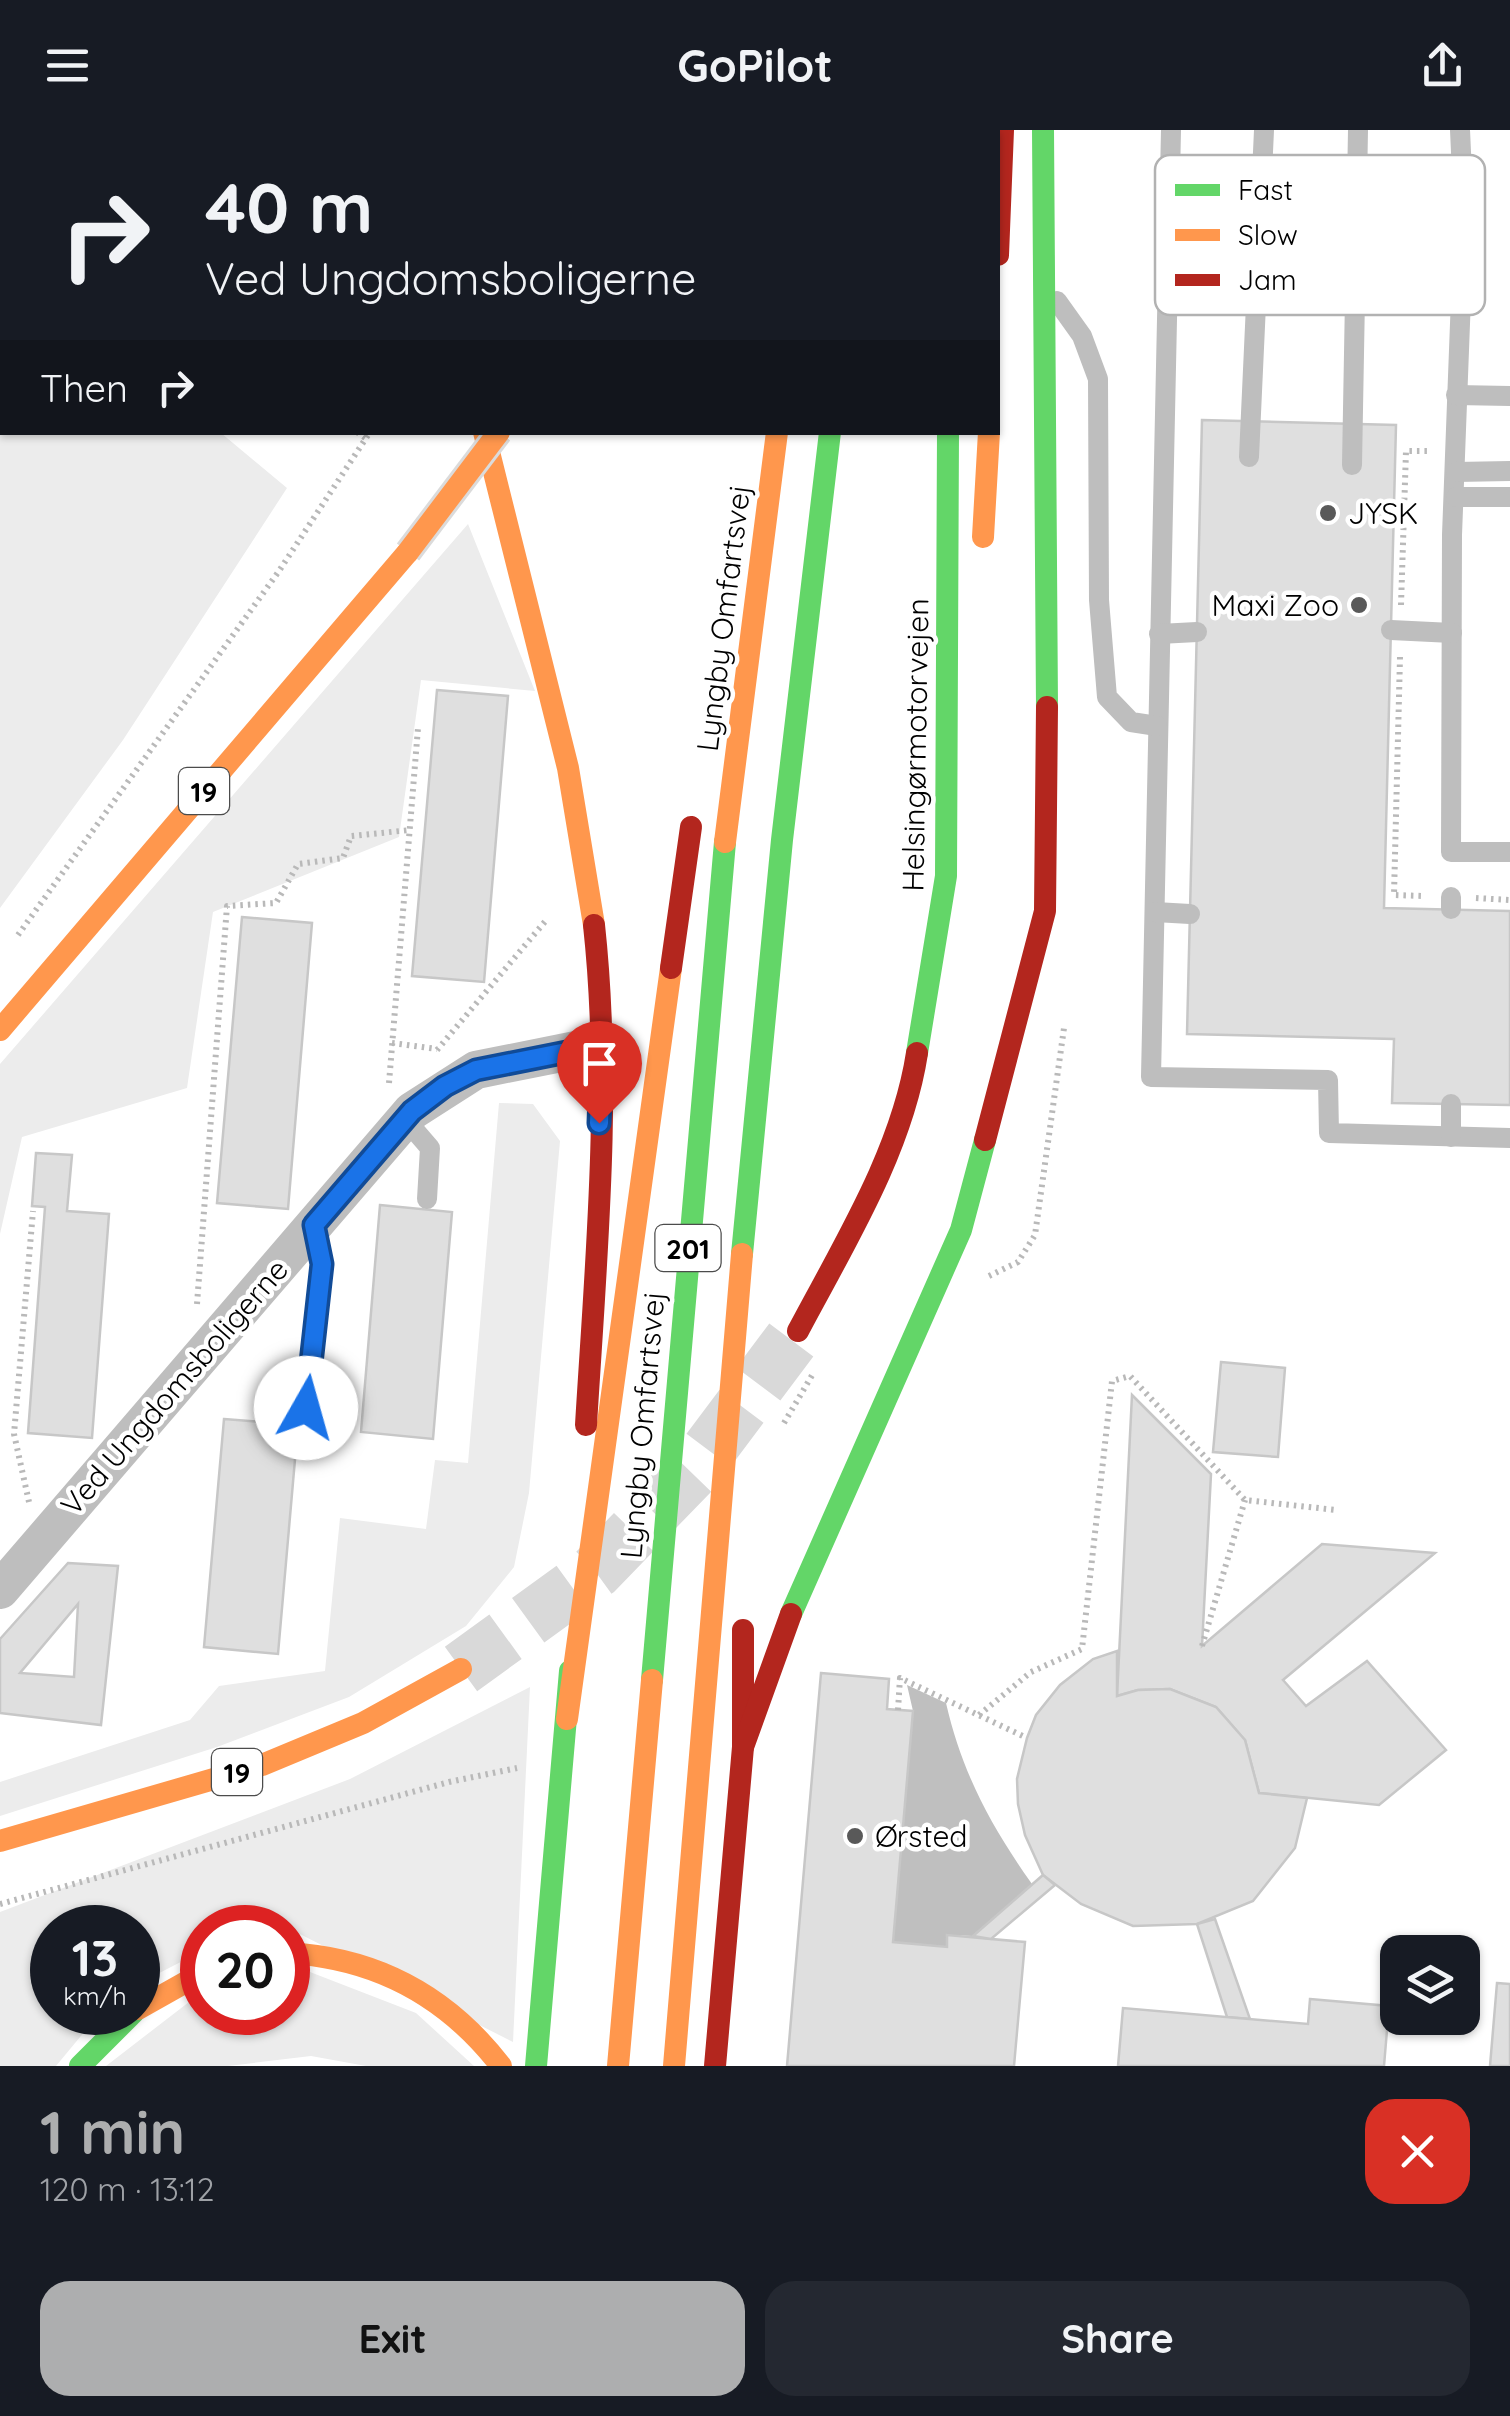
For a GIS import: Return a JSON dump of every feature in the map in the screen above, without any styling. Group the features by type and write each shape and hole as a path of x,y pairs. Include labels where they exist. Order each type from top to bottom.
{"main road":[{"path":"1000,204 1003,130"},
{"path":"742,1747 775,1650 961,1230 1045,910 1046,286 1042,130"},
{"path":"485,435 494,487 566,745 590,884 602,1045 596,1239 567,1719"},
{"name":"19","path":"0,1030 408,552 497,435"},
{"name":"Lyngby Omfartsvej","path":"618,2066 728,813 777,435"},
{"name":"201","path":"674,2066 752,1133 802,649 830,435"},
{"name":"Helsingørmotorvejen","path":"798,1331 857,1220 911,1093 946,876 948,435"},
{"path":"982,551 988,435"},
{"path":"946,876 970,808 970,789"},
{"path":"536,2066 562,1758 696,794"},
{"path":"752,1133 761,1324"},
{"path":"715,2066 742,1747 743,1609"},
{"name":"19","path":"0,1841 262,1764 363,1722 461,1669"},
{"path":"310,1953 371,1965 436,2000 501,2066"},
{"path":"80,2066 112,2035"}],"street":[{"name":"Ved Ungdomsboligerne","path":"0,1590 394,1131 445,1086 476,1070 602,1045"}],"lane":[{"path":"1170,130 1170,155"},
{"path":"1263,155 1264,130"},
{"path":"1357,155 1358,130"},
{"path":"1460,130 1461,155"},
{"path":"1046,286 1082,336 1098,380 1099,600 1107,697 1131,722 1158,726"},
{"path":"1167,315 1151,1077 1328,1080 1328,1132 1510,1138"},
{"path":"1249,458 1255,315"},
{"path":"1352,465 1355,315"},
{"path":"1459,315 1450,852 1510,852"},
{"path":"1456,395 1510,396"},
{"path":"1456,472 1510,471"},
{"path":"1456,497 1510,497"},
{"path":"1396,631 1452,633"},
{"path":"1159,634 1196,632"},
{"path":"1155,912 1190,914"},
{"path":"1451,1104 1451,1137"},
{"path":"394,1131 430,1148 427,1199"},
{"path":"306,1408 322,1264 314,1225"}],"path":[{"path":"12,944 369,436"},
{"path":"1455,450 1406,452 1396,631 1394,895 1451,903 1510,900"},
{"path":"394,1131 392,1042 418,728"},
{"path":"1388,752 1397,759"},
{"path":"197,1308 227,906 276,903 298,864 343,858 351,836 410,830"},
{"path":"427,1062 559,904 590,884"},
{"path":"988,1277 1018,1262 1035,1234 1065,1018"},
{"path":"392,1042 437,1049"},
{"path":"33,1211 14,1434 30,1508 48,1532"},
{"path":"979,1715 1031,1672 1082,1649 1112,1381 1130,1376 1245,1500 1336,1510"},
{"path":"1202,1646 1245,1500"},
{"path":"898,1710 900,1678 1028,1738"},
{"path":"0,1904 449,1782 562,1758"}],"shaded area":[{"path":"0,435 223,435 287,488 123,740 0,908"},
{"path":"468,524 535,691 421,680 399,837 213,912 187,1088 22,1137 0,1234 0,1064"},
{"path":"499,1103 533,1104 560,1141 529,1493 514,1567 466,1626 349,1697 217,1747 0,1816 0,1782 190,1720 219,1686 325,1671 340,1518 426,1529 435,1460 468,1463"},
{"path":"907,1685 946,1703 960,1753 980,1798 1032,1884 973,1936 948,1935 947,1947 893,1942 913,1711"},
{"path":"530,1687 513,2042 310,1939 310,1905 180,1905 180,1962 160,1973 160,1905 30,1905 30,2035 82,2035 56,2066 0,2066 0,1912 350,1779"},
{"path":"310,1972 416,2013 474,2066 366,2066 311,2056 228,2066 106,2066 146,2035 160,2035 160,2024 180,2009 180,2035 310,2035"}],"building":[{"path":"1202,420 1396,425 1384,908 1510,911 1510,1105 1392,1103 1394,1039 1187,1034"},
{"path":"437,690 508,696 484,982 412,976"},
{"path":"242,917 312,923 288,1209 217,1203"},
{"path":"36,1153 72,1155 67,1211 109,1214 92,1438 28,1433 45,1207 32,1206"},
{"path":"380,1205 452,1212 433,1439 361,1432"},
{"path":"1221,1362 1285,1368 1278,1457 1213,1452"},
{"path":"1132,1395 1211,1474 1202,1646 1322,1544 1435,1553 1283,1680 1306,1706 1367,1661 1446,1750 1379,1805 1259,1793 1245,1740 1216,1707 1170,1689 1138,1690 1117,1696"},
{"path":"224,1419 298,1425 278,1654 204,1647"},
{"path":"68,1563 118,1566 101,1725 0,1713 0,1639","holes":["78,1604 74,1677 20,1673"]},
{"path":"1117,1651 1117,1696 1138,1690 1170,1689 1216,1707 1245,1740 1259,1793 1307,1798 1295,1848 1253,1901 1197,1924 1133,1926 1081,1904 1043,1875 1025,1835 1018,1804 1017,1779 1027,1738 1036,1715 1060,1685 1093,1659"},
{"name":"Ørsted","path":"821,1673 889,1679 887,1709 913,1711 893,1942 947,1947 947,1935 1025,1942 1014,2066 787,2066"},
{"path":"1043,1875 1055,1885 991,1939 973,1936"},
{"path":"1215,1919 1250,2019 1227,2017 1197,1924"},
{"path":"1497,1983 1510,1984 1510,2066 1490,2066"},
{"path":"1310,1999 1380,2005 1380,2035 1387,2035 1384,2066 1118,2066 1123,2008 1308,2024"}],"tunnel":[{"path":"461,1669 596,1571 693,1471 798,1331"}],"traffic: fast":[{"path":"1043,130 1047,707"},
{"path":"742,1254 782,840 830,435"},
{"path":"917,1053 946,876 948,435"},
{"path":"652,1680 725,842"},
{"path":"791,1614 961,1230 985,1140"},
{"path":"536,2066 570,1671"},
{"path":"80,2066 111,2035"}],"traffic: slow":[{"path":"485,435 568,768 594,925"},
{"path":"408,552 497,435"},
{"path":"725,842 777,435"},
{"path":"983,537 989,435"},
{"path":"0,1030 408,552"},
{"path":"567,1719 671,968"},
{"path":"674,2066 742,1254"},
{"path":"0,1841 262,1765 363,1723 461,1669"},
{"path":"618,2066 652,1680"},
{"path":"310,1955 351,1963 408,1985 457,2020 501,2066"},
{"path":"160,1997 180,1985"}],"traffic: jam":[{"path":"1000,205 1003,130"},
{"path":"985,1140 1045,911 1047,707"},
{"path":"671,968 691,827"},
{"path":"586,1425 602,1112 594,925"},
{"path":"798,1331 885,1161 899,1126 917,1053"},
{"path":"715,2066 743,1747 791,1614"},
{"path":"743,1630 743,1747"}],"place":[{"name":"JYSK","path":"1328,513"},
{"name":"Maxi Zoo","path":"1359,605"},
{"name":"Ørsted","path":"855,1836"}],"route":[{"path":"306,1408 322,1264 314,1225 412,1111 445,1086 476,1070 602,1045 599,1123"}]}
